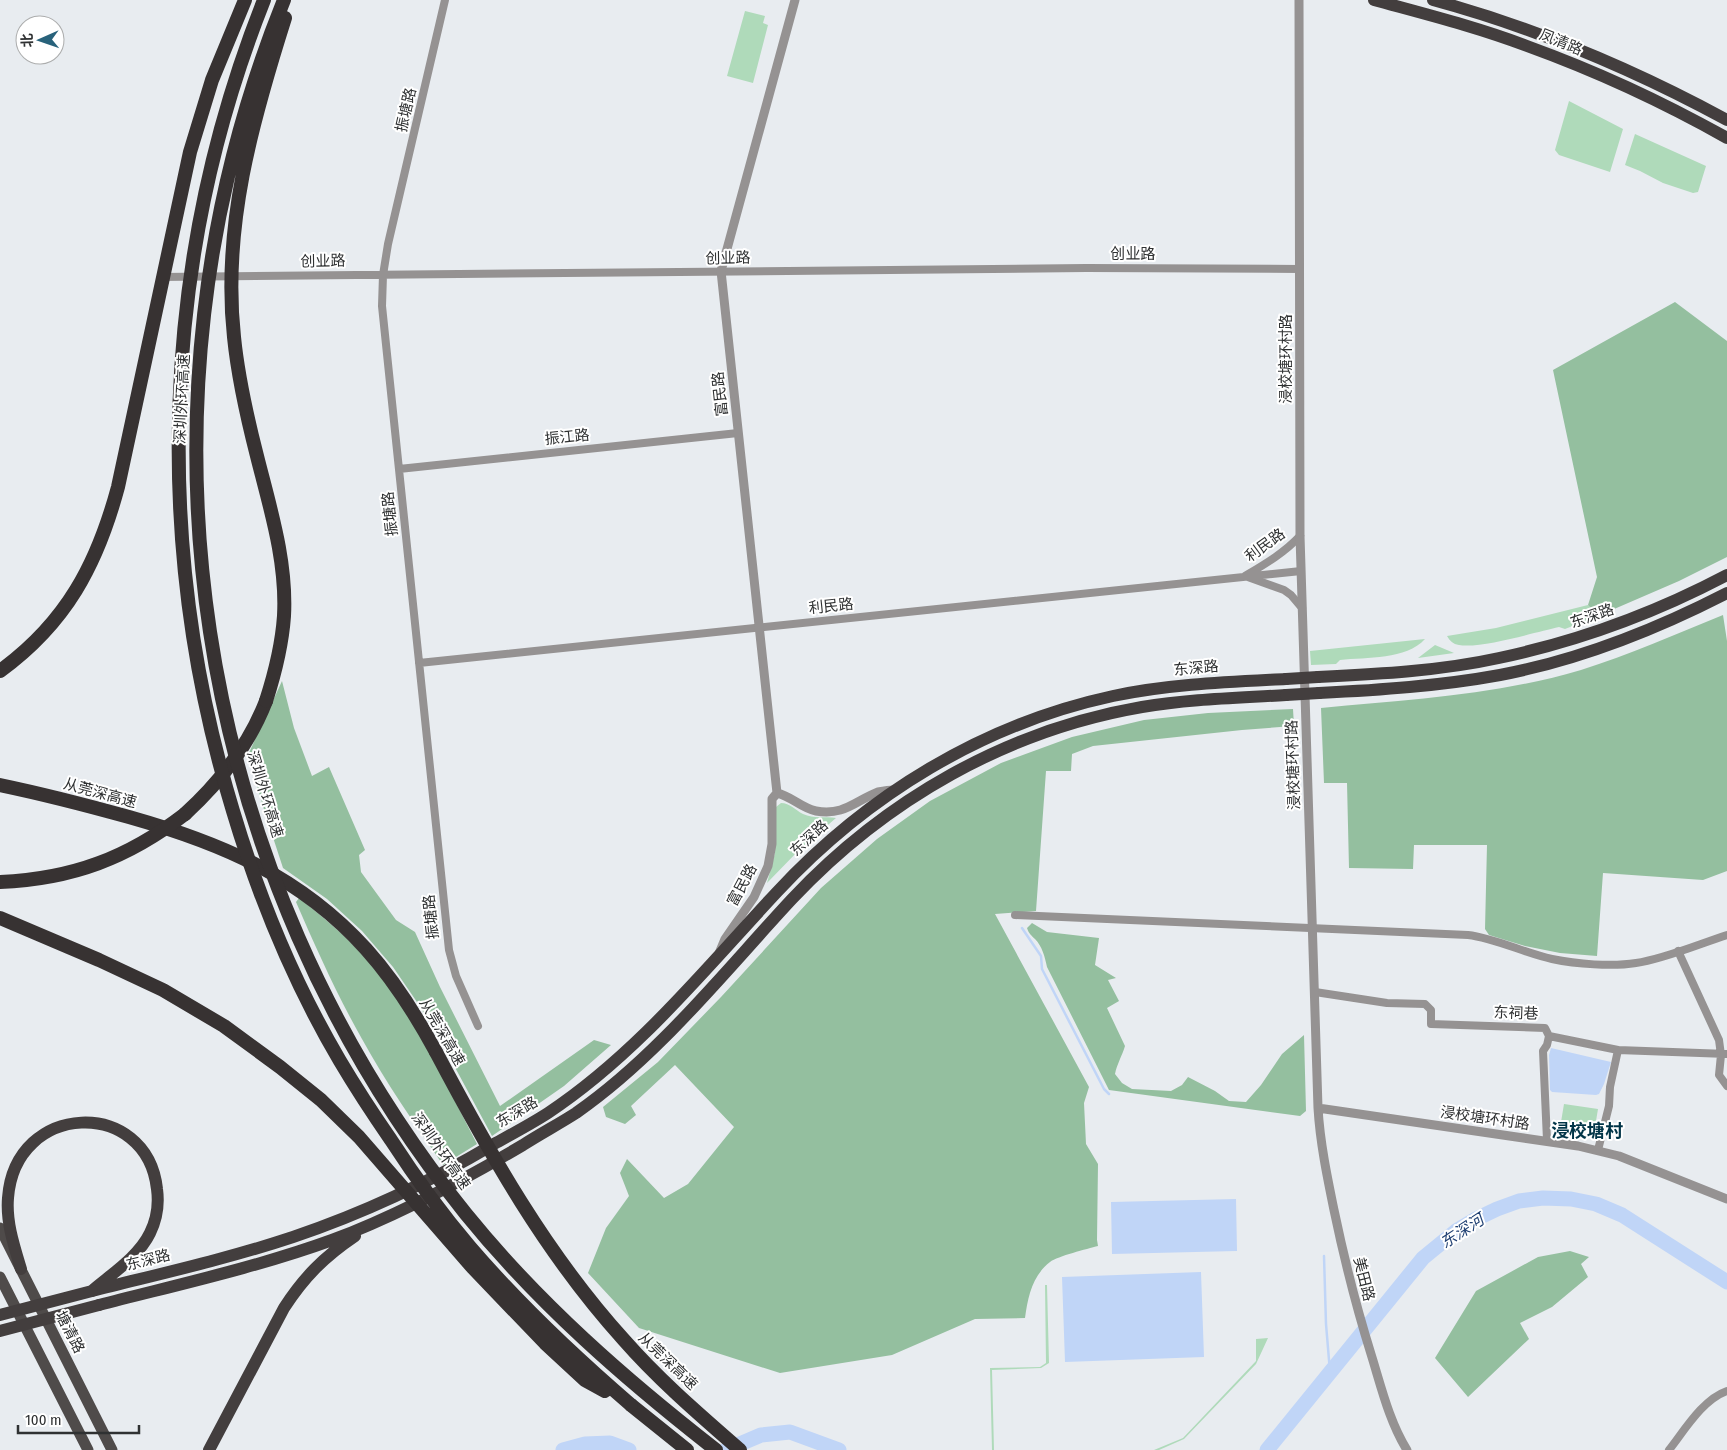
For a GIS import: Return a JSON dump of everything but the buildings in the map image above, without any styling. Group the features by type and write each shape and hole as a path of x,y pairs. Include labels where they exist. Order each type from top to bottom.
{"highway":[{"path":"0,671 33,644 61,613 85,577 102,539 120,478 190,152 212,80 245,0"},
{"name":"深圳外环高速","path":"264,0 232,89 209,177 190,278 181,380 178,472 183,564 196,655 222,774 247,855 277,934 326,1036 370,1109 435,1203 470,1248 547,1330 588,1369 687,1450"},
{"name":"深圳外环高速","path":"284,0 251,90 224,190 207,290 197,403 197,498 205,601 223,703 248,800 290,917 332,1007 355,1051 437,1175 483,1234 568,1325 624,1375 716,1450"},
{"path":"0,882 50,877 97,865 143,843 185,814 217,782 252,732 266,700 275,670 281,639 284,608 283,577 275,528 248,420 240,378 232,310 232,267 236,211 245,162 263,90 292,0"},
{"name":"凤清路","path":"1374,0 1461,24 1527,46 1654,99 1727,138"},
{"name":"凤清路","path":"1433,0 1498,19 1596,56 1660,84 1727,120"},
{"name":"东深路","path":"0,1315 222,1258 290,1238 374,1207 453,1167 547,1114 584,1086 642,1035 807,860 859,815 894,790 933,766 991,736 1031,720 1079,705 1156,688 1427,669 1498,658 1578,638 1638,616 1727,575"},
{"name":"东深路","path":"0,1331 274,1258 328,1241 375,1223 443,1191 479,1171 576,1113 647,1053 690,1010 824,866 851,842 886,815 941,780 1017,743 1056,728 1097,717 1138,708 1180,702 1319,694 1438,684 1501,675 1600,648 1644,632 1727,593"},
{"name":"从莞深高速","path":"0,786 85,805 166,827 228,850 268,870 313,900 341,924 367,949 400,992 436,1052 501,1171 538,1230 578,1284 624,1341 649,1367 740,1450"},
{"path":"0,918 124,970 163,990 224,1026 280,1067 321,1100 359,1136 467,1261 545,1343 585,1380 631,1405"},
{"path":"20,1269 11,1235 7,1200 11,1176 21,1154 38,1138 59,1126 82,1122 111,1127 133,1140 150,1161 155,1172 159,1201 156,1217 150,1233 143,1244 92,1291"},
{"path":"208,1450 294,1292 334,1250 375,1223"}],"main road":[{"name":"塘清路","path":"0,1228 112,1450"},
{"path":"0,1277 88,1450"}],"street":[{"name":"振塘路","path":"445,0 388,244 383,274 382,306 449,950 456,976 478,1026"},
{"name":"富民路","path":"718,956 725,939 754,897 764,877 772,844 772,799 777,793 721,271 795,0"},
{"name":"浸校塘环村路","path":"1299,0 1300,536 1318,1108 1546,1140 1598,1150 1639,1163 1727,1199"},
{"name":"创业路","path":"156,277 1086,268 1300,269"},
{"name":"振江路","path":"399,469 738,433"},
{"name":"利民路","path":"1245,576 1276,557 1300,536"},
{"name":"利民路","path":"419,663 1301,571"},
{"name":"利民路","path":"1245,576 1284,590 1302,608"},
{"path":"777,793 810,810 826,812 842,810 879,792 894,790"},
{"path":"1015,915 1480,937 1548,958 1601,964 1635,964 1727,935"},
{"path":"1678,951 1724,1054 1719,1075 1727,1086"},
{"name":"东祠巷","path":"1315,992 1387,1003 1425,1004 1431,1010 1430,1024 1545,1028 1549,1036 1618,1050 1724,1054"},
{"path":"1546,1140 1542,1052 1547,1045 1549,1036"},
{"path":"1598,1150 1618,1050"},
{"name":"美田路","path":"1318,1108 1326,1168 1353,1295 1394,1426 1407,1450"},
{"path":"1669,1450 1705,1405 1713,1398 1727,1391"}],"green space":[{"path":"745,11 765,16 763,23 768,25 753,83 727,76"},
{"path":"1569,101 1623,129 1610,172 1559,155 1555,150"},
{"path":"1635,134 1706,166 1698,192 1693,193 1663,183 1625,165"},
{"path":"1675,302 1727,341 1727,557 1679,581 1598,616 1588,605 1597,577 1553,370"},
{"path":"1588,605 1598,616 1565,629 1559,627 1468,646 1455,644 1447,636 1496,628"},
{"path":"1723,615 1727,641 1727,871 1703,880 1603,873 1597,956 1560,953 1525,946 1489,935 1485,929 1487,845 1414,845 1413,869 1349,868 1347,783 1324,783 1321,708 1485,691 1549,678 1617,658"},
{"path":"1425,639 1408,651 1397,654 1374,658 1340,660 1336,664 1311,665 1310,651"},
{"path":"1435,645 1454,653 1418,658"},
{"path":"282,681 294,728 312,776 329,767 365,850 359,855 361,872 396,920 415,932 440,987 500,1106 594,1040 611,1045 564,1086 492,1136 444,1047 393,967 362,931 327,899 283,868 248,755"},
{"path":"1293,709 1294,726 1093,746 1072,754 1071,771 1046,771 1036,911 995,914 1089,1087 1084,1103 1086,1144 1098,1164 1098,1246 1059,1257 1050,1262 1035,1280 1025,1318 975,1319 892,1355 780,1373 639,1328 588,1273 606,1228 629,1196 620,1173 627,1159 664,1198 688,1184 734,1127 675,1065 631,1106 636,1115 625,1124 606,1117 603,1107 658,1062 721,997 821,888 877,839 930,801 1001,763 1072,737 1144,720 1208,713"},
{"path":"781,803 790,805 807,816 836,818 800,849 767,883 775,853 776,807"},
{"path":"299,898 349,941 393,992 438,1067 477,1144 443,1165 411,1119 353,1022 327,971 296,902"},
{"path":"1032,923 1047,932 1099,938 1095,965 1116,978 1108,980 1119,1001 1107,1008 1125,1046 1115,1074 1122,1083 1132,1089 1171,1091 1182,1085 1188,1077 1215,1091 1229,1101 1246,1102 1261,1085 1282,1054 1304,1035 1306,1111 1300,1116 1109,1090 1047,967 1041,948 1027,928"},
{"path":"1564,1104 1598,1109 1595,1127 1561,1122"},
{"path":"1570,1251 1589,1257 1581,1264 1588,1277 1552,1307 1520,1323 1529,1339 1468,1397 1435,1358 1476,1291 1538,1257"},
{"path":"1045,1285 1047,1285 1049,1363 1041,1368 992,1370 994,1450 992,1450 990,1368 1040,1367 1046,1363"},
{"path":"1268,1338 1256,1364 1184,1439 1159,1450 1154,1450 1183,1438 1256,1361 1256,1339"}],"water":[{"path":"1551,1048 1611,1062 1599,1094 1552,1092 1550,1090 1549,1055"},
{"path":"1236,1199 1237,1251 1112,1254 1111,1202"},
{"path":"1201,1272 1204,1357 1065,1362 1062,1277"}],"waterway":[{"path":"1022,928 1041,956 1042,969 1104,1089 1109,1094"},
{"name":"东深河","path":"1267,1450 1423,1258 1456,1231 1497,1209 1519,1201 1543,1198 1571,1199 1596,1204 1622,1215 1727,1282"},
{"path":"1324,1256 1326,1324 1330,1372"},
{"name":"东深河","path":"726,1450 761,1435 790,1432 839,1450"},
{"name":"东深河","path":"563,1450 585,1444 610,1443 629,1450"}],"district":[{"name":"浸校塘村","path":"1587,1131"}]}
